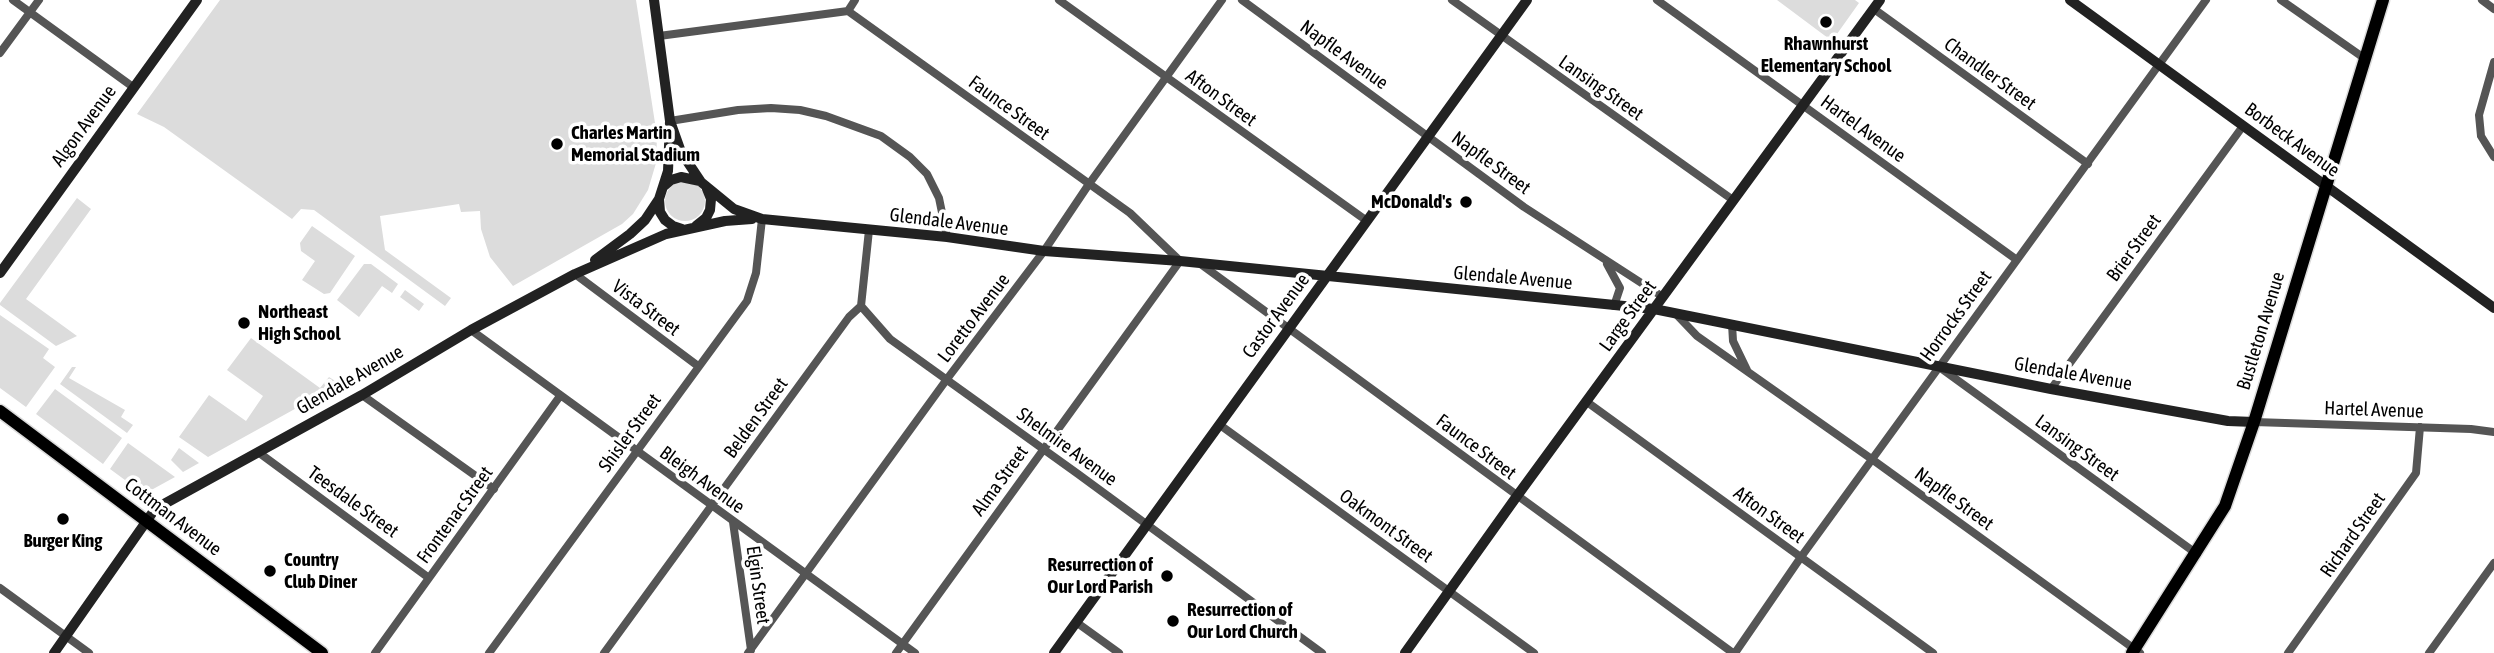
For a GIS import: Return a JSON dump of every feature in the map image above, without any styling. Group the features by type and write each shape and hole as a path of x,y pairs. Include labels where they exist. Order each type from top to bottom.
{"main road":[{"name":"Bustleton Avenue","path":"2136,652 2225,506 2254,422 2383,0"},
{"name":"Cottman Avenue","path":"0,411 322,653"}],"street":[{"path":"13,0 133,87"},
{"path":"0,53 39,0"},
{"name":"Algon Avenue","path":"0,273 197,0"},
{"path":"654,0 670,121 669,164 659,197 660,212 665,220 676,228 689,228 704,220 710,210 710,196 681,152 670,121"},
{"path":"659,36 848,11 855,0"},
{"name":"Afton Street","path":"1059,0 1367,222"},
{"name":"Loretto Avenue","path":"750,651 947,379 1044,251 1088,184 1222,0"},
{"name":"Napfle Avenue","path":"1242,0 1428,136"},
{"name":"Lansing Street","path":"1452,0 1733,200"},
{"name":"Castor Avenue","path":"1054,653 1527,0"},
{"name":"Hartel Avenue","path":"1657,0 2017,260"},
{"name":"Borbeck Avenue","path":"2070,0 2494,308"},
{"name":"Horrocks Street","path":"1734,653 2206,0"},
{"path":"2281,0 2364,58"},
{"path":"2482,0 2494,9"},
{"name":"Large Street","path":"1405,653 1877,4"},
{"name":"Chandler Street","path":"1877,4 2088,164"},
{"name":"Faunce Street","path":"848,11 1130,213 1180,261"},
{"path":"2494,62 2479,115 2481,136 2494,157"},
{"path":"670,121 738,110 800,110 826,116 881,136 910,157 927,174 939,198 947,237"},
{"name":"Brier Street","path":"2051,389 2243,126"},
{"name":"Napfle Street","path":"1428,136 1524,207 1662,297"},
{"name":"Glendale Avenue","path":"575,274 637,229 666,184 676,178 688,177 703,184 734,209 762,219"},
{"name":"Glendale Avenue","path":"54,653 155,509 575,274 646,242 689,228 736,220 762,219 947,237 1044,251 1180,261 1326,278 1654,309 2051,389 2228,421 2254,422"},
{"name":"Shisler Street","path":"489,653 747,301 753,289 762,219"},
{"path":"861,306 869,230"},
{"name":"Alma Street","path":"897,653 1180,261"},
{"path":"1606,261 1620,288 1614,306"},
{"name":"Faunce Street","path":"1202,265 1734,653"},
{"name":"Vista Street","path":"575,274 698,366"},
{"name":"Shelmire Avenue","path":"861,306 890,339 1322,653"},
{"name":"Belden Street","path":"604,653 849,317 861,306"},
{"name":"Napfle Street","path":"1676,313 1697,336 1873,460 2136,652"},
{"path":"1732,324 1733,341 1748,373"},
{"name":"Bleigh Avenue","path":"471,330 915,653"},
{"name":"Lansing Street","path":"1939,367 2197,554"},
{"path":"362,395 494,489"},
{"name":"Frontenac Street","path":"375,653 561,396"},
{"name":"Afton Street","path":"1587,402 1933,653"},
{"name":"Hartel Avenue","path":"2254,422 2494,432"},
{"name":"Oakmont Street","path":"1220,425 1534,653"},
{"name":"Richard Street","path":"2288,653 2416,473 2420,427"},
{"name":"Teesdale Street","path":"258,452 429,578"},
{"name":"Elgin Street","path":"733,522 750,651"},
{"path":"2429,653 2494,563"},
{"path":"0,588 89,653"},
{"path":"1076,622 1119,653"}],"shaded area":[{"path":"220,0 636,0 657,136 656,163 648,190 633,214 622,224 513,286 490,257 481,229 480,211 461,212 459,204 380,216 385,250 451,298 445,306 314,210 301,209 292,219 164,127 137,114"},
{"name":"Rhawnhurst Elementary School","path":"1777,0 1855,0 1859,3 1832,41"},
{"path":"685,181 699,187 705,201 699,215 685,221 671,215 665,201 671,187"},
{"path":"77,198 91,209 26,299 77,336 56,346 0,303"},
{"path":"312,226 355,256 330,293 324,294 302,280 315,261 301,251 300,243"},
{"path":"364,264 371,264 398,284 392,293 382,286 359,317 337,300"},
{"path":"405,290 424,304 419,311 400,297"},
{"path":"0,315 49,349 43,358 55,367 26,407 0,388"},
{"path":"251,338 320,388 329,377 340,384 208,457 179,437 209,395 246,421 263,396 227,370"},
{"path":"72,367 76,367 69,378 125,410 121,417 133,425 127,433 60,384"},
{"path":"55,389 122,438 103,464 36,414"},
{"path":"128,443 175,477 144,494 110,469"},
{"path":"179,448 199,463 183,472 171,460"}],"place":[{"name":"Rhawnhurst Elementary School","path":"1826,22"},
{"name":"Charles Martin Memorial Stadium","path":"557,144"},
{"name":"McDonald's","path":"1466,202"},
{"name":"Northeast High School","path":"244,323"},
{"name":"Burger King","path":"63,519"},
{"name":"Country Club Diner","path":"270,571"},
{"name":"Resurrection of Our Lord Parish","path":"1167,576"},
{"name":"Resurrection of Our Lord Church","path":"1173,621"}]}
